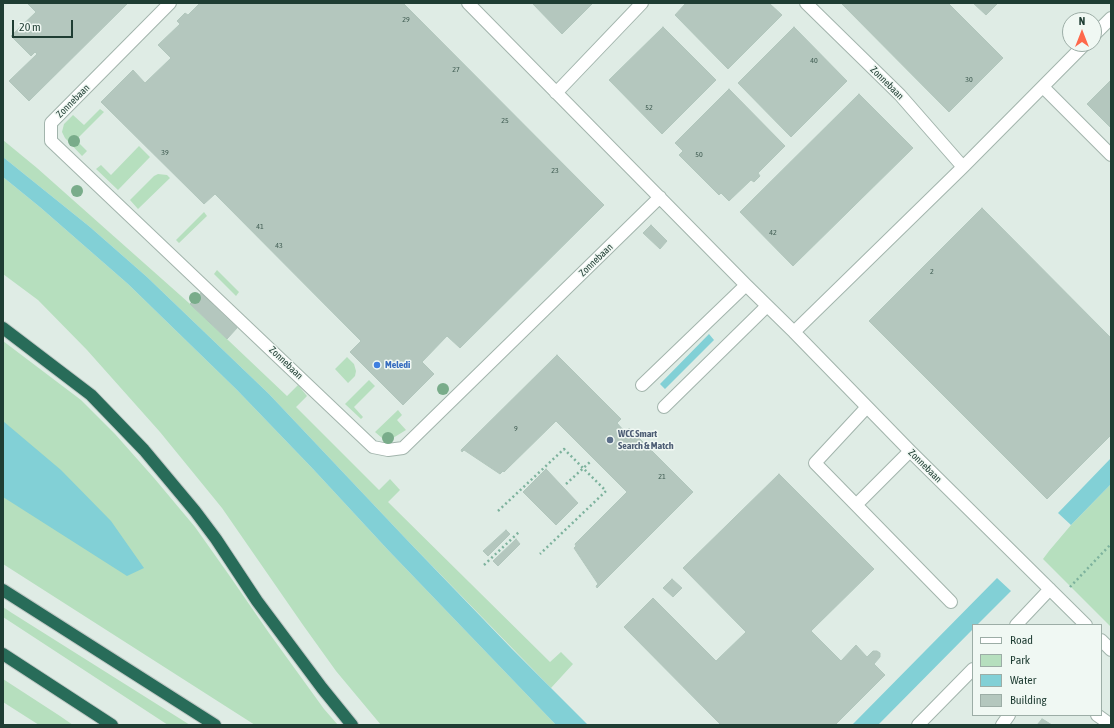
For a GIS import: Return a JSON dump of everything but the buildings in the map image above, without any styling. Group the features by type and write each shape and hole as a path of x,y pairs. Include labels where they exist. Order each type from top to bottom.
{"highway":[{"path":"3,328 91,394 144,450 199,517 257,601 322,688 352,725"},
{"path":"3,590 215,725"},
{"path":"3,654 112,725"}],"street":[{"name":"Zonnebaan","path":"170,3 51,123 51,140 373,446 388,450 403,448 660,197"},
{"name":"Zonnebaan","path":"468,3 910,451 1085,624"},
{"path":"556,93 642,3"},
{"name":"Zonnebaan","path":"806,3 900,95 963,167"},
{"path":"1102,27 1111,18"},
{"path":"794,332 963,167 1077,52"},
{"path":"1042,87 1111,155"},
{"path":"642,385 746,285"},
{"path":"664,407 767,306"},
{"path":"867,406 815,463 951,602"},
{"path":"856,505 910,451"},
{"path":"1017,624 1050,589"},
{"path":"1102,641 1111,650"},
{"path":"918,725 972,670"},
{"path":"1002,725 1008,716"},
{"path":"1098,716 1111,725"}],"path":[{"path":"498,511 564,449 606,491 540,554"},
{"path":"566,484 590,462"},
{"path":"484,565 519,532"},
{"path":"1059,598 1111,544"}],"green space":[{"path":"100,109 104,112 76,140 87,151 82,156 65,138 62,132 64,124 73,115 84,125"},
{"path":"3,140 37,168 189,303 287,396 298,385 307,396 296,407 379,490 390,479 400,490 388,502 550,662 561,652 573,664 551,688 408,541 269,394 147,277 90,227 3,157"},
{"path":"139,146 150,157 118,190 96,169 101,165 111,175"},
{"path":"158,174 167,175 170,178 138,209 130,200 154,176"},
{"path":"3,177 128,284 237,390 556,725 381,725 336,671 222,508 160,432 87,350 38,300 3,274"},
{"path":"204,212 207,216 179,243 176,240"},
{"path":"217,270 239,292 236,296 214,274"},
{"path":"3,341 81,400 115,434 154,478 195,527 269,633 324,709 338,725 255,725 3,564"},
{"path":"347,357 354,364 356,371 355,376 348,383 335,369"},
{"path":"369,380 375,386 354,407 363,417 361,419 345,404"},
{"path":"398,410 402,415 397,420 406,430 388,440 382,438 375,432"},
{"path":"1111,484 1111,627 1043,559 1071,525"},
{"path":"3,607 190,725 168,725 3,617"},
{"path":"3,679 73,725 39,725 3,702"}],"water":[{"path":"3,157 90,227 147,277 269,394 512,649 588,725 556,725 237,390 128,284 3,177"},
{"path":"709,334 714,340 665,389 660,384"},
{"path":"3,421 61,470 111,521 144,568 127,576 3,497"},
{"path":"1111,458 1111,484 1071,525 1058,513"},
{"path":"997,578 1011,591 978,624 972,624 972,630 878,725 852,725"}],"place":[{"name":"Meledi","path":"377,365"},
{"name":"WCC Smart Search & Match","path":"610,440"}]}
